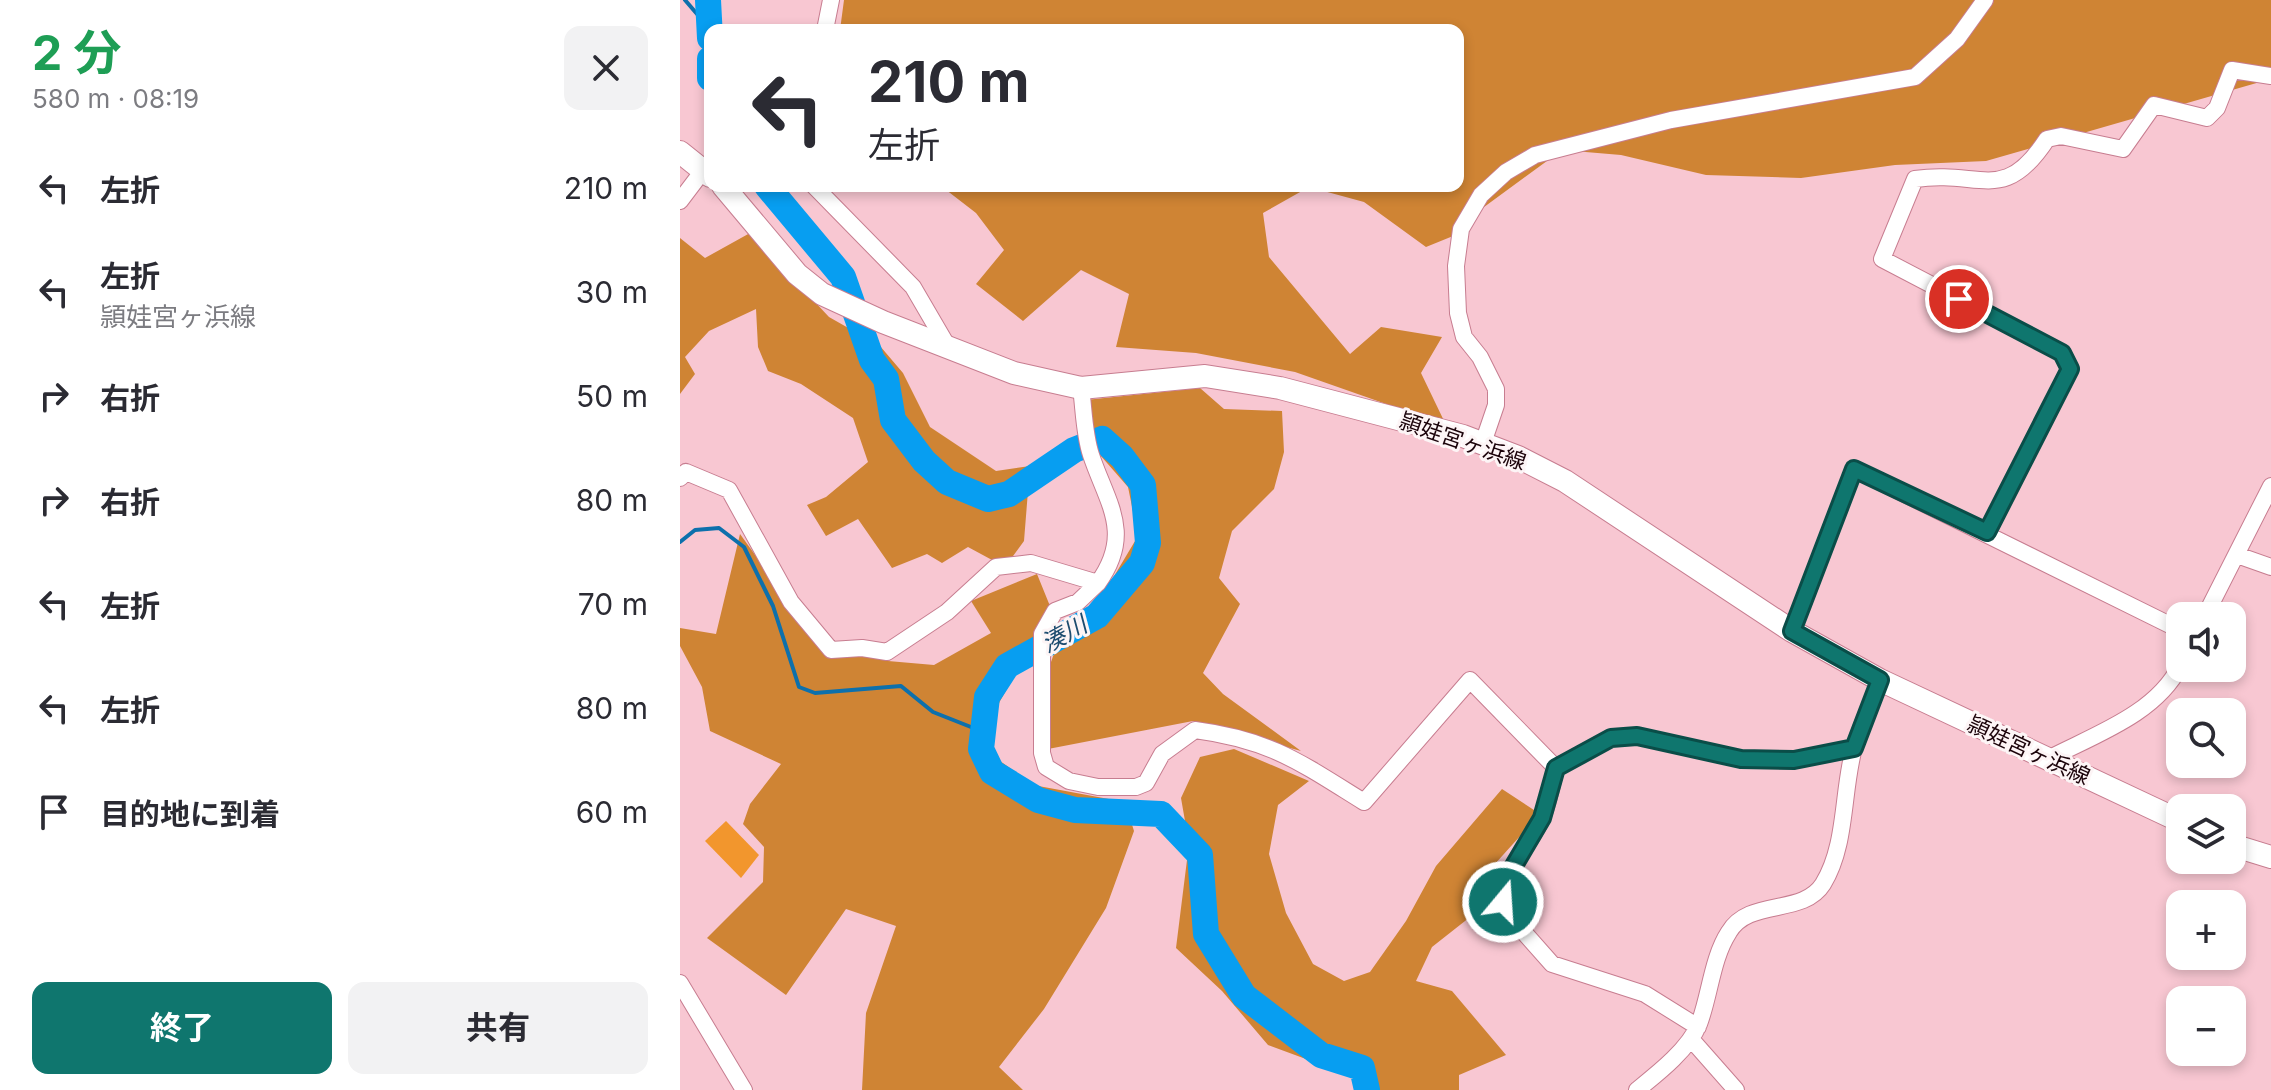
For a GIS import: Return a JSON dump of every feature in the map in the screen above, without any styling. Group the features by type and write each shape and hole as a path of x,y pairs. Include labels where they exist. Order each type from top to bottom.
{"main road":[{"path":"680,152 704,168"},
{"name":"頴娃宮ヶ浜線","path":"728,192 797,274 822,294 883,322 1014,373 1081,388 1205,376 1280,388 1483,443 1565,481 1792,631 1880,680 2166,814"},
{"path":"2246,849 2271,857"}],"street":[{"path":"826,24 831,0"},
{"path":"1483,443 1496,405 1496,389 1480,357 1464,337 1458,313 1456,266 1461,229 1481,195 1506,172 1535,155 1671,120 1915,77 1957,39 1985,0"},
{"path":"1987,532 2070,369 2062,353 1882,259 1915,179 1939,176 1995,181 2013,178 2030,165 2047,139 2061,136 2123,149 2154,105 2207,118 2217,108 2232,70 2271,76"},
{"path":"680,201 704,173"},
{"path":"820,192 913,287 948,347"},
{"path":"1081,388 1092,456 1107,486 1114,513 1116,545 1110,567 1098,583 1078,602 1055,611 1042,634 1042,753 1046,767 1055,775 1084,784 1136,787 1146,783 1162,754 1195,730 1263,743 1364,802 1470,680 1556,768"},
{"path":"1792,631 1854,469 2166,623"},
{"path":"680,478 686,472 729,490 791,602 831,650 862,648 887,652 947,612 996,567 1031,563 1098,583"},
{"path":"2212,602 2271,486"},
{"path":"2237,555 2271,567"},
{"path":"1637,1090 1694,1033 1722,948 1738,920 1752,912 1810,897 1822,885 1835,853 1854,748 1880,680"},
{"path":"2048,759 2147,705 2157,698 2168,682"},
{"path":"1736,1090 1694,1033 1645,994 1552,964 1506,912 1503,902 1506,879 1542,818 1556,768 1611,738 1637,736 1741,759 1794,760 1854,748"},
{"path":"680,983 744,1090"}],"shaded area":[{"path":"844,0 2271,0 2271,74 2260,82 1986,161 1895,165 1801,178 1706,175 1621,155 1562,150 1480,210 1458,234 1426,247 1364,202 1327,192 1464,192 1464,24 841,24"},
{"path":"949,192 1300,192 1263,213 1269,257 1350,354 1381,327 1442,337 1421,373 1446,425 1295,372 1196,353 1116,347 1129,294 1081,270 1023,321 976,284 1004,250 976,213"},
{"path":"750,233 829,317 880,346 903,373 930,427 996,471 1030,466 1024,541 1005,567 968,547 942,563 927,554 892,568 858,519 826,536 807,505 826,497 868,462 853,418 801,384 768,371 758,347 756,309 709,331 685,357 695,374 680,394 680,238 705,258"},
{"path":"1200,388 1224,409 1282,411 1284,452 1274,489 1232,531 1219,578 1240,604 1203,673 1223,694 1301,751 1193,721 1048,749 1046,676 1061,634 1107,588 1138,536 1128,487 1093,447 1076,401"},
{"path":"740,534 817,641 888,661 934,665 991,633 971,601 1037,574 1052,611 1000,701 981,747 1033,785 1125,802 1134,831 1106,908 1044,1009 999,1067 1023,1090 862,1090 866,1013 896,926 846,909 786,995 707,938 763,882 764,847 743,824 750,804 781,764 710,731 702,687 680,646 680,628 716,634"},
{"path":"1234,749 1309,781 1278,805 1269,854 1286,913 1313,964 1344,981 1370,972 1406,921 1436,866 1502,789 1540,814 1494,865 1479,910 1432,947 1416,981 1452,991 1506,1055 1459,1075 1459,1090 1359,1090 1360,1079 1268,1045 1222,991 1176,948 1189,844 1181,798 1200,757"},
{"path":"726,821 759,855 741,878 705,841"}],"waterway":[{"path":"685,0 706,24"},
{"name":"湊川","path":"708,0 709,24"},
{"name":"湊川","path":"772,192 843,277 872,360 886,379 893,420 924,461 947,482 988,499 1009,494 1074,450 1102,439 1122,457 1143,485 1148,543 1142,563 1097,616 1007,666 987,697 981,749 992,772 1038,800 1075,810 1161,814 1200,855 1206,934 1244,996 1321,1055 1362,1068 1367,1090"},
{"path":"680,542 695,530 719,528 744,547 773,606 799,687 815,693 901,686 933,712 981,731"}],"route":[{"path":"1503,902 1506,879 1542,818 1556,768 1611,738 1637,736 1741,759 1794,760 1854,748 1880,680 1792,631 1854,469 1987,532 2070,369 2062,353 1959,299"}]}
